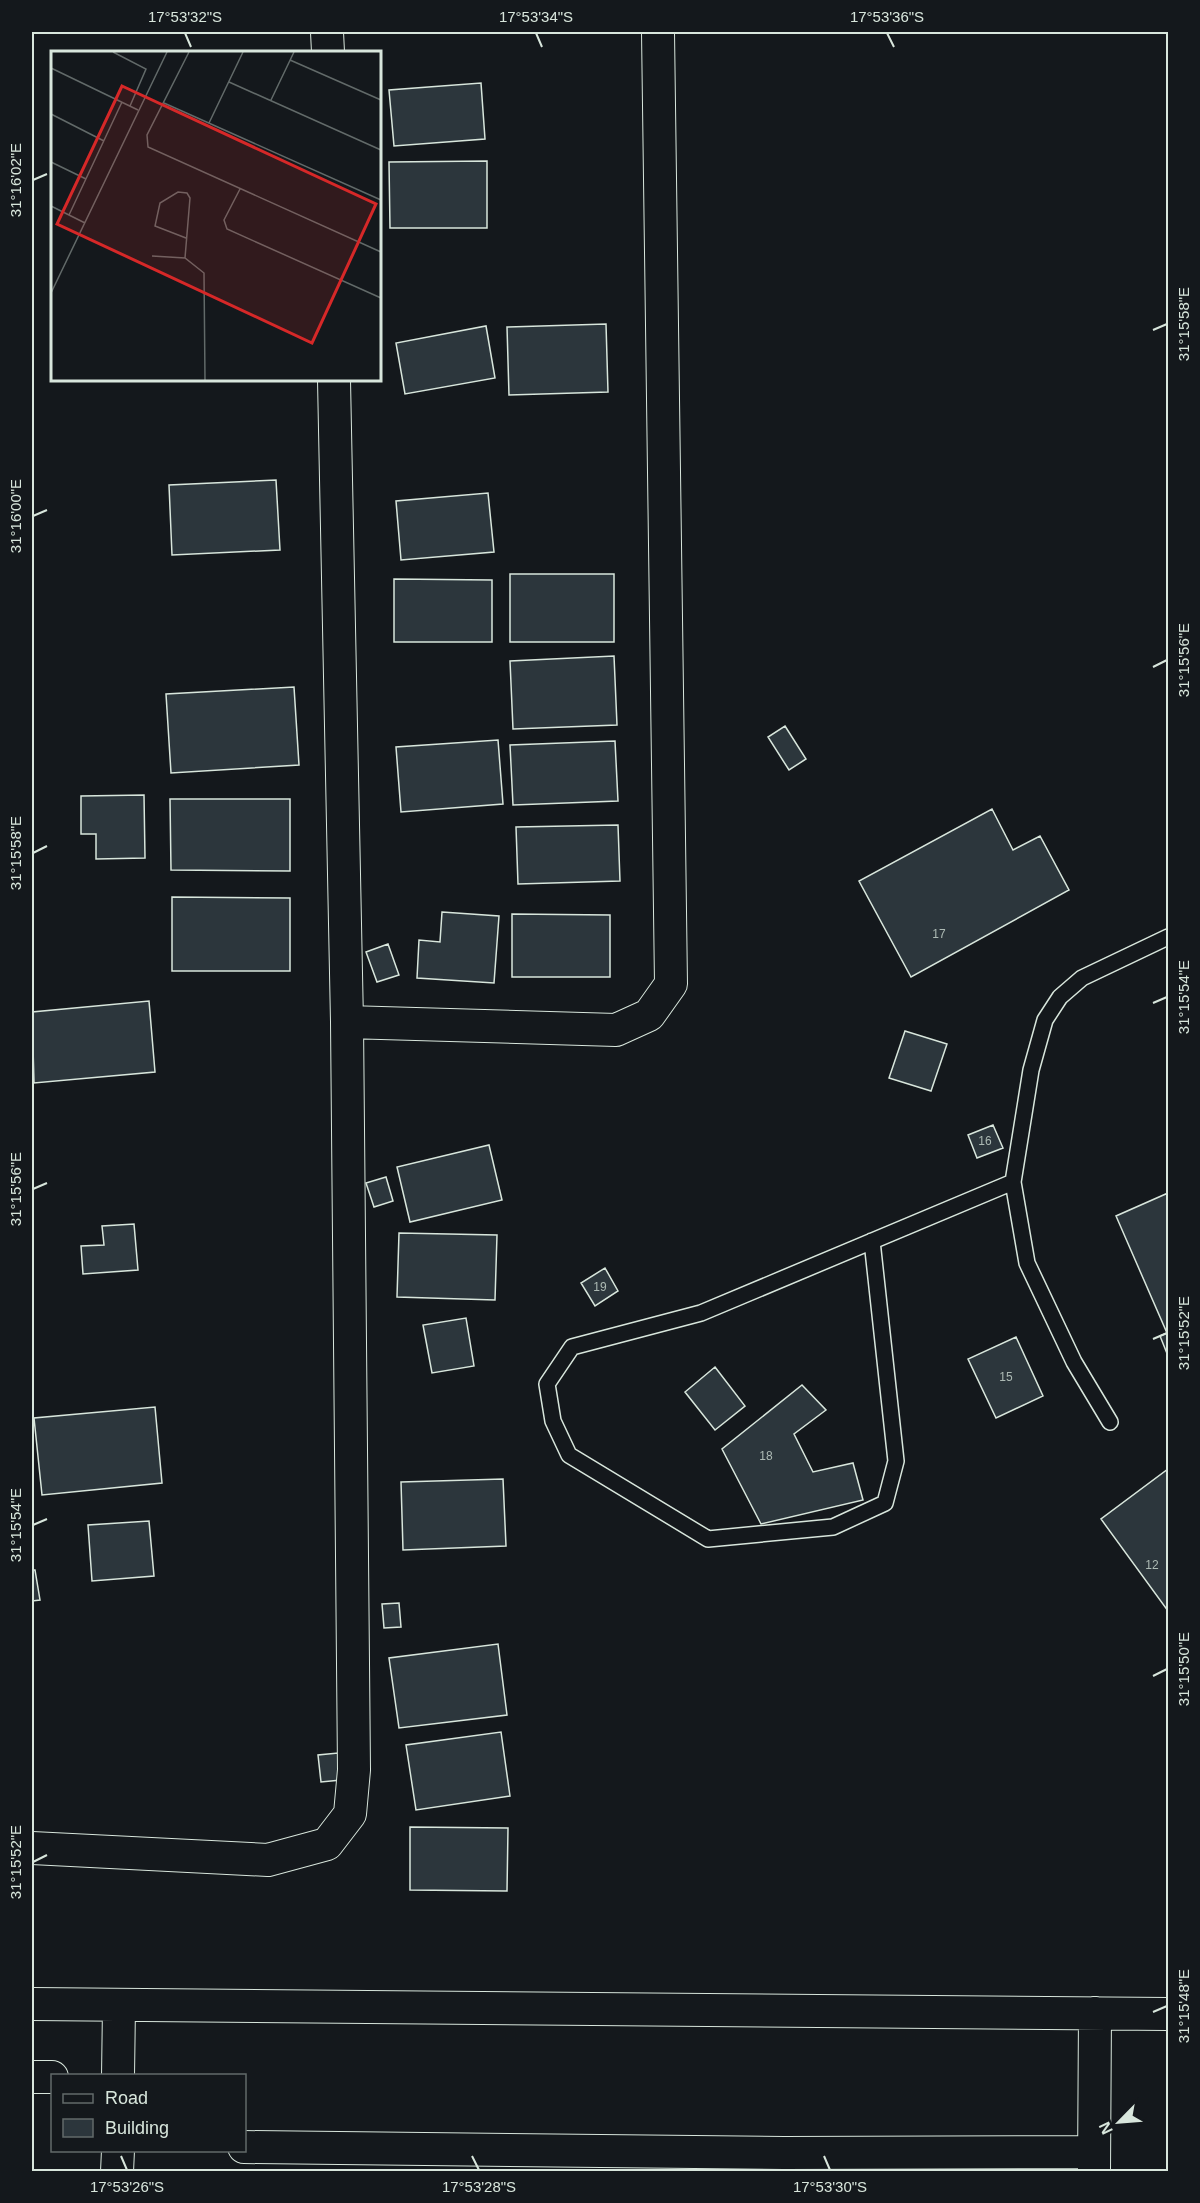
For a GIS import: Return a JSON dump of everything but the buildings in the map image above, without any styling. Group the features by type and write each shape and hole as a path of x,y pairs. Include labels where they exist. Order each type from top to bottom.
{"street":[{"path":"327,32 328,51"},
{"path":"347,1022 616,1030 649,1015 670,984 658,32"},
{"path":"32,1848 268,1860 327,1844 350,1814 354,1758 347,1022 334,381"},
{"path":"32,2004 1168,2014"},
{"path":"118,2074 119,2006"},
{"path":"246,2147 450,2160 1094,2162 1095,2013"},
{"path":"32,2078 51,2077"},
{"path":"117,2172 118,2152"}],"lane":[{"path":"1110,1422 1074,1362 1028,1263 1012,1182 1031,1070 1045,1020 1060,997 1082,978 1168,938"},
{"path":"872,1241 896,1461 885,1503 833,1527 708,1539 569,1455 552,1421 547,1384 572,1347 700,1313 1012,1182"}]}
